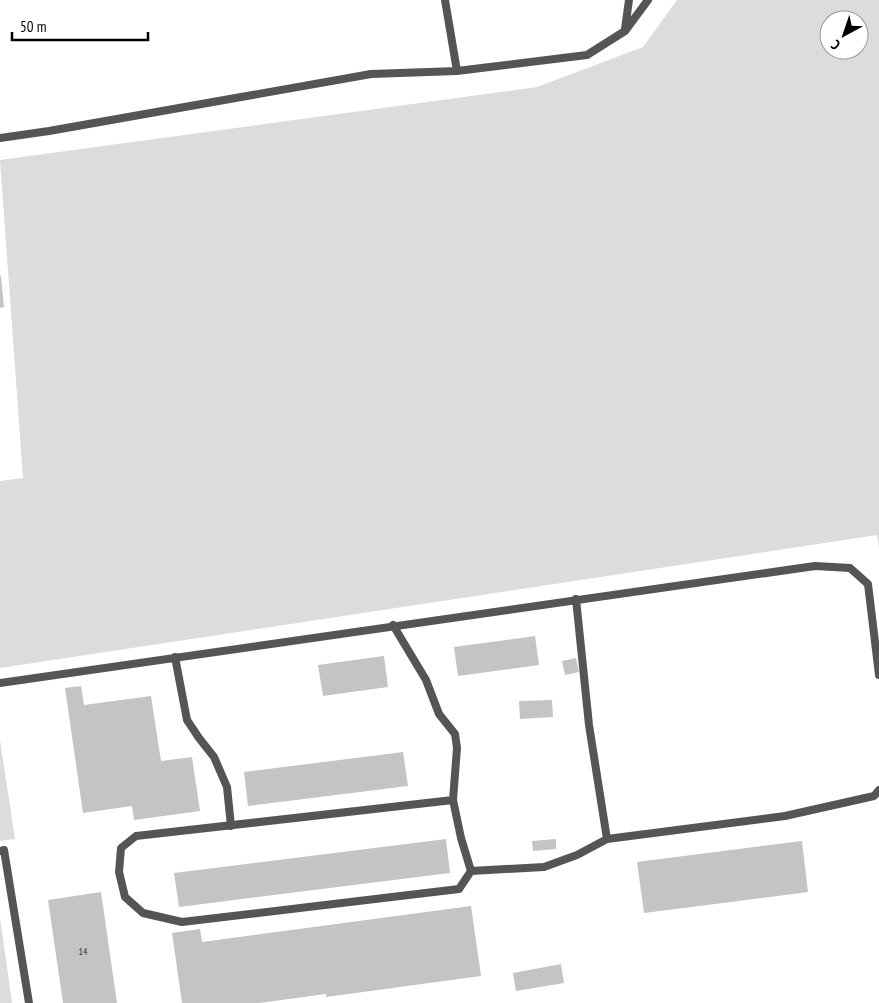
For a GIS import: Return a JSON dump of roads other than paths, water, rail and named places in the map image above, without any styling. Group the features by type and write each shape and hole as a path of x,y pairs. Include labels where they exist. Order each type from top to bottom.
{"lane":[{"path":"445,0 457,71"},
{"path":"625,31 629,0"},
{"path":"0,138 59,130 371,74 457,71 587,55 625,31 648,0"},
{"path":"0,682 815,566 850,568 868,584 879,675"},
{"path":"576,599 589,725 607,839"},
{"path":"393,626 426,680 439,714 455,734 457,748 453,800 461,838 471,871"},
{"path":"175,657 187,720 214,757 227,787 232,826"},
{"path":"471,871 544,867 577,855 607,839 785,816 874,796 879,790"},
{"path":"453,800 136,836 121,848 119,872 125,897 143,914 182,922 459,889 471,871"},
{"path":"0,850 4,850 30,1003"}]}
